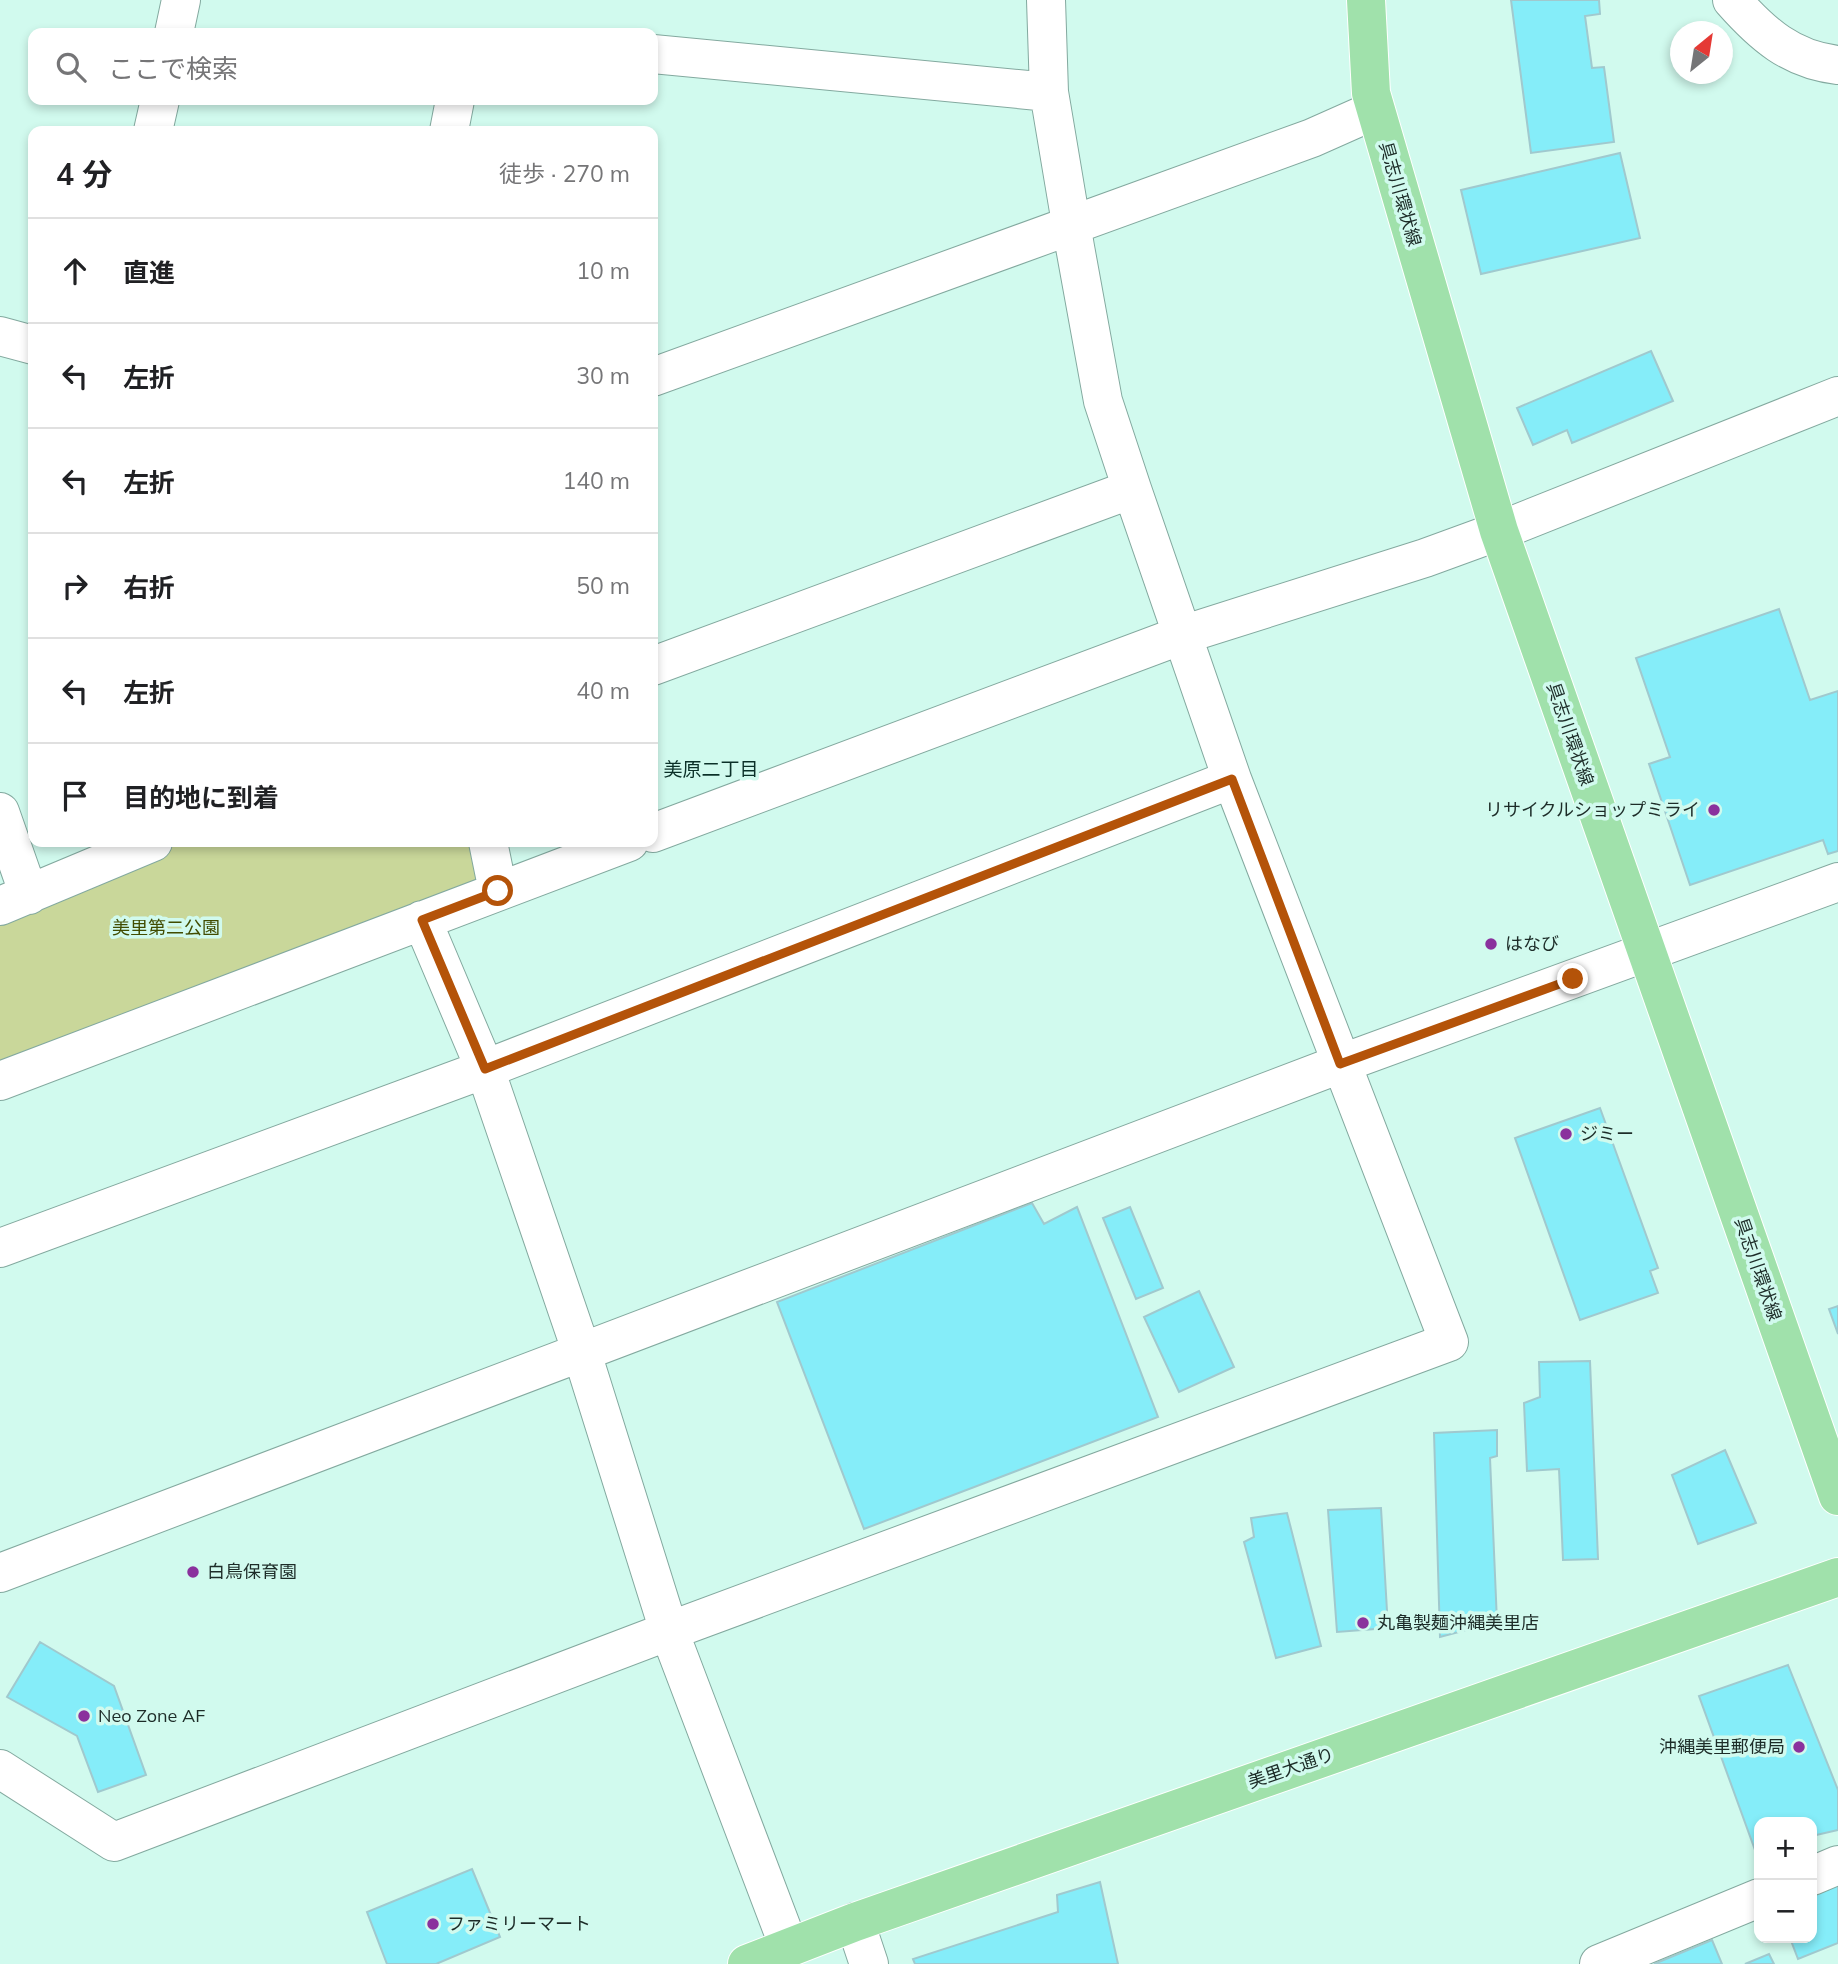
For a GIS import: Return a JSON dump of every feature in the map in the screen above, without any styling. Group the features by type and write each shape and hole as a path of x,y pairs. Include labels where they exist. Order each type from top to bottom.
{"main road":[{"name":"具志川環状線","path":"1366,0 1371,93 1499,531 1838,1496"},
{"name":"美里大通り","path":"747,1964 855,1922 1838,1577"}],"street":[{"path":"175,28 181,0"},
{"path":"0,1769 114,1842 669,1631 1449,1342 1232,779 1103,401 1049,92 1046,0"},
{"path":"1732,0 1761,33 1793,51 1838,65"},
{"path":"658,54 1049,92"},
{"path":"154,126 159,105"},
{"path":"450,126 454,105"},
{"path":"658,375 1312,138 1376,110"},
{"path":"0,336 28,344"},
{"path":"658,831 1182,635 1425,558 1499,531 1838,396"},
{"path":"658,664 1132,489"},
{"path":"0,1248 485,1069 1232,779"},
{"path":"0,812 15,900 141,847"},
{"path":"489,847 498,891"},
{"path":"0,1081 616,847"},
{"path":"0,1573 581,1350 1340,1064 1838,882"},
{"path":"422,920 485,1069 581,1350 669,1631 789,1947"},
{"path":"1817,1874 1838,1865"},
{"path":"1616,1961 1754,1900"},
{"path":"855,1922 869,1964"}],"green space":[{"name":"美里第二公園","path":"141,847 489,847 498,891 0,1081 0,906"}],"building":[{"path":"1511,0 1599,0 1600,14 1585,16 1592,68 1604,67 1614,142 1531,153"},
{"path":"1620,153 1640,238 1481,274 1461,190"},
{"path":"1651,351 1673,401 1572,443 1567,430 1533,445 1517,408"},
{"path":"1779,609 1810,700 1838,691 1838,851 1828,854 1823,840 1690,885 1649,764 1670,757 1636,658"},
{"path":"1600,1108 1658,1268 1650,1271 1658,1293 1580,1320 1515,1138"},
{"path":"1032,1203 1044,1224 1077,1207 1158,1417 864,1529 777,1302"},
{"path":"1130,1207 1163,1288 1136,1299 1103,1218"},
{"path":"1199,1291 1234,1367 1179,1392 1144,1317"},
{"path":"1838,1306 1838,1334 1829,1309"},
{"path":"1590,1361 1598,1559 1563,1560 1559,1469 1527,1471 1524,1403 1540,1397 1539,1362"},
{"path":"1497,1430 1497,1456 1490,1458 1497,1622 1440,1637 1434,1433"},
{"path":"1725,1450 1756,1523 1698,1544 1672,1475"},
{"path":"1381,1508 1388,1628 1337,1632 1328,1510"},
{"path":"1287,1513 1321,1646 1276,1658 1244,1542 1254,1537 1251,1518"},
{"name":"Neo Zone AF","path":"40,1642 114,1686 146,1775 98,1792 77,1736 7,1697"},
{"path":"1788,1665 1838,1790 1838,1830 1817,1835 1817,1817 1754,1817 1754,1847 1699,1696"},
{"name":"ファミリーマート","path":"472,1869 500,1937 436,1964 387,1964 367,1912"},
{"path":"1100,1882 1118,1964 915,1964 913,1959 1058,1912 1057,1895"},
{"path":"1838,1884 1838,1943 1798,1959 1792,1943 1817,1943 1817,1892"},
{"path":"1712,1940 1722,1964 1654,1964"},
{"path":"1769,1954 1774,1964 1745,1964"}],"place":[{"name":"リサイクルショップミライ","path":"1714,810"},
{"name":"はなび","path":"1491,944"},
{"name":"ジミー","path":"1566,1134"},
{"name":"白鳥保育園","path":"193,1572"},
{"name":"丸亀製麺沖縄美里店","path":"1363,1623"},
{"name":"Neo Zone AF","path":"84,1716"},
{"name":"沖縄美里郵便局","path":"1799,1747"},
{"name":"ファミリーマート","path":"433,1924"}],"district":[{"name":"美原二丁目","path":"711,769"}],"route":[{"path":"498,891 422,920 485,1069 1232,779 1340,1064 1573,979"}]}
